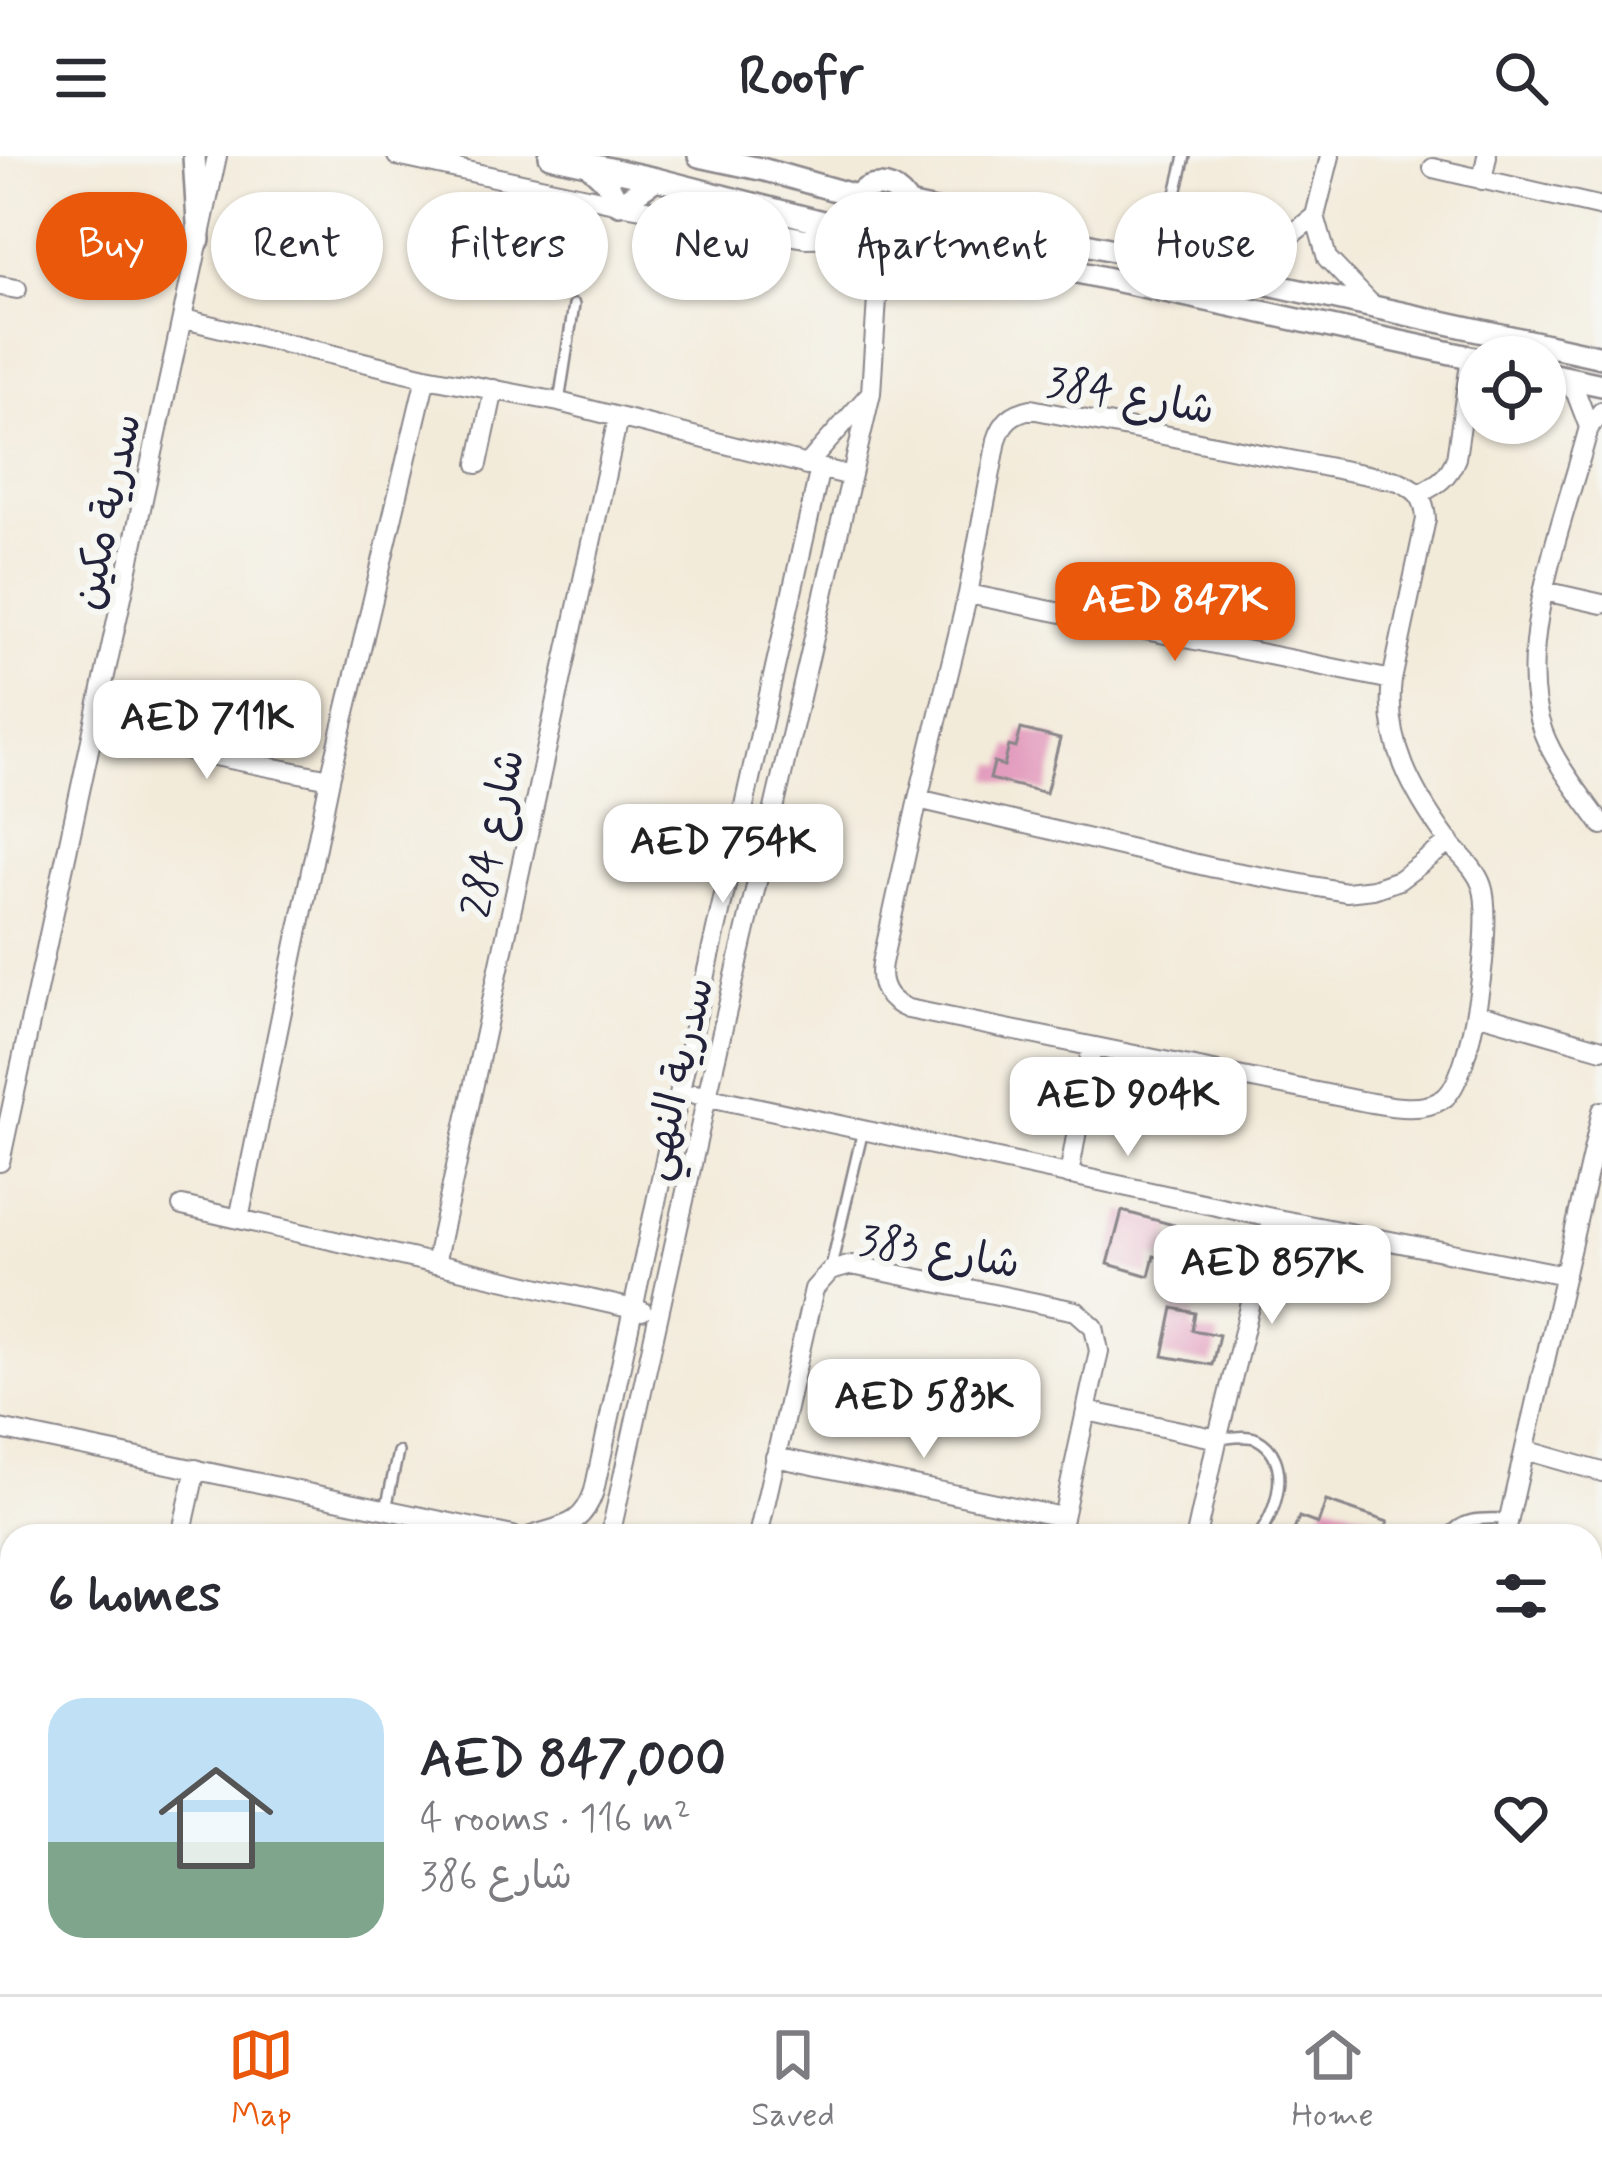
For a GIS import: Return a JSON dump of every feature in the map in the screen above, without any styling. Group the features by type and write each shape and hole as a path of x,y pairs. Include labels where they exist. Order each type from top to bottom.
{"street":[{"path":"194,156 199,240"},
{"name":"سدرية مكين","path":"0,1162 217,156"},
{"path":"397,156 619,204 815,237"},
{"path":"550,156 656,179 815,223"},
{"path":"699,156 842,192"},
{"path":"1330,156 1315,216 1327,258 1372,306"},
{"path":"1482,180 1487,156"},
{"path":"589,165 607,182 619,204"},
{"path":"1433,168 1602,207"},
{"path":"619,204 656,179"},
{"path":"862,192 880,185 898,192"},
{"path":"1297,230 1315,216"},
{"path":"1090,275 1458,354"},
{"path":"1297,290 1602,357"},
{"name":"سدرية النهي","path":"613,1524 871,393 877,300"},
{"path":"184,319 559,402 851,476"},
{"path":"239,1219 330,778 426,376"},
{"path":"1566,378 1602,385"},
{"path":"1566,385 1576,393 1589,428"},
{"path":"478,464 494,389"},
{"path":"570,1524 590,1502 813,467 871,393"},
{"name":"شارع 384","path":"1019,411 1043,411 1398,481 1419,494 1426,519 1389,703 1398,752 1415,791 1477,874 1486,899 1476,1013 1466,1058 1446,1098 1422,1107 1361,1101 908,1009 885,992 882,963 968,594 1000,428 1019,411"},
{"path":"1602,411 1589,428 1544,591 1532,675 1536,710 1548,744 1602,825"},
{"name":"شارع 284","path":"435,1264 618,418"},
{"path":"1419,494 1451,472 1459,444"},
{"path":"1544,591 1602,604"},
{"path":"968,594 1392,680"},
{"path":"94,732 330,778"},
{"path":"918,799 1214,868 1346,892 1373,890 1399,880 1450,842"},
{"path":"1476,1013 1602,1048"},
{"path":"1069,1174 1092,1047"},
{"path":"680,1090 1272,1218 1565,1275"},
{"path":"1508,1524 1602,1111"},
{"path":"182,1206 659,1315"},
{"path":"1199,1524 1272,1218"},
{"name":"شارع 383","path":"761,1524 814,1288 830,1271 852,1264 1076,1311 1087,1318 1099,1339 1099,1351 1061,1524"},
{"path":"1087,1411 1218,1439"},
{"path":"0,1429 455,1524"},
{"path":"1525,1450 1602,1472"},
{"path":"775,1457 1048,1524"},
{"path":"184,1524 196,1469"}],"lane":[{"path":"1177,192 1185,156"},
{"path":"559,402 574,305"},
{"path":"830,1271 863,1130"},
{"path":"1218,1439 1251,1436 1276,1461 1274,1507 1265,1524"},
{"path":"386,1509 398,1452"},
{"path":"1461,1524 1468,1520 1490,1524"}],"building":[{"path":"1021,729 1060,739 1046,793 990,779 994,763 1004,766 1009,746 1016,748"},
{"path":"1122,1211 1174,1225 1165,1259 1154,1256 1149,1276 1108,1264"},
{"path":"1173,1308 1195,1313 1192,1330 1219,1335 1212,1365 1163,1356"},
{"path":"1326,1501 1388,1522 1387,1524 1318,1524"}]}
